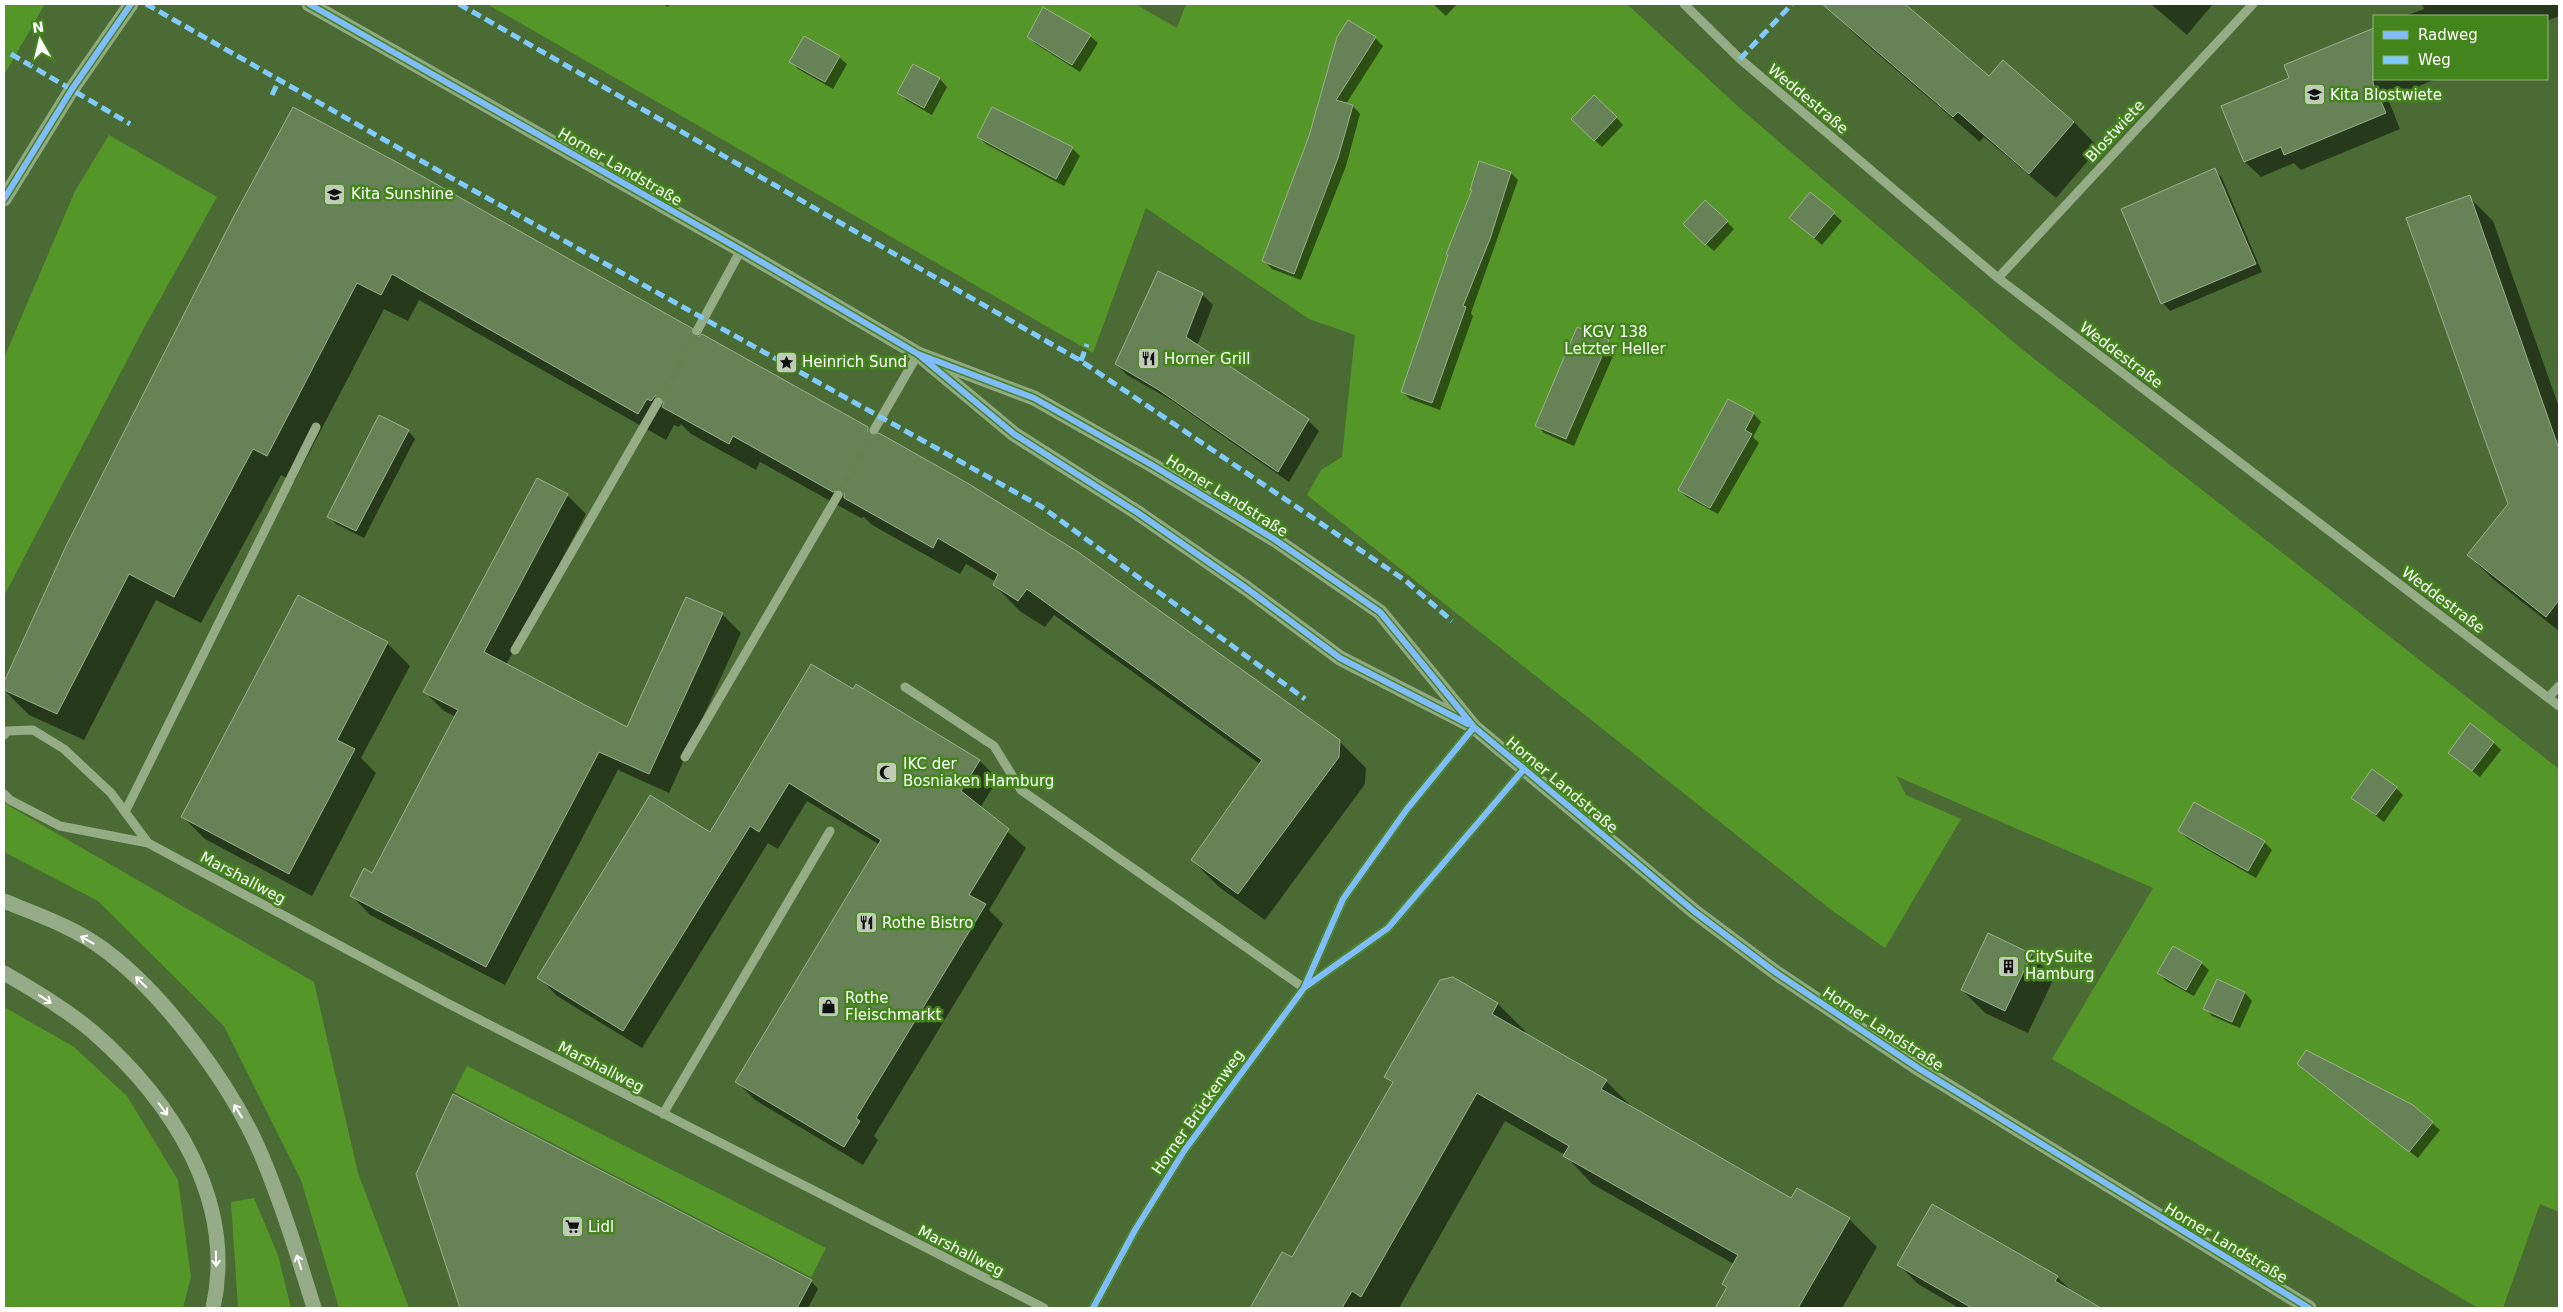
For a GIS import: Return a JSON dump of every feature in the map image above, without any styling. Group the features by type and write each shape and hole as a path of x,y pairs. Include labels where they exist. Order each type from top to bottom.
{"highway":[{"path":"4,901 39,915 104,949 148,988 195,1046 243,1118 260,1152 286,1221 314,1308"},
{"path":"4,974 59,1008 92,1032 131,1070 169,1116 186,1145 206,1187 214,1219 217,1262 212,1308"}],"main road":[{"path":"4,199 72,89 131,4"},
{"name":"Horner Landstraße","path":"309,4 741,250 918,354 1014,434 1138,513 1246,588 1340,658 1474,727"},
{"name":"Horner Landstraße","path":"918,354 1034,398 1152,465 1274,539 1380,612 1474,727 1695,912 1775,972 1994,1116 2310,1308"}],"street":[{"name":"Weddestraße","path":"1684,4 1740,59 1998,278 2559,706"},
{"name":"Blostwiete","path":"1998,278 2252,4"},
{"path":"697,331 741,250"},
{"path":"874,430 918,354"},
{"path":"515,650 658,402"},
{"path":"125,812 316,427"},
{"path":"685,757 838,495"},
{"path":"2548,698 2559,686"},
{"path":"905,687 994,746 1021,790 1304,988"},
{"name":"Horner Brückenweg","path":"1093,1308 1135,1230 1184,1151 1304,988 1343,899 1407,809 1474,727"},
{"name":"Marshallweg","path":"4,735 7,731 33,730 64,749 111,793 148,843"},
{"name":"Horner Brückenweg","path":"1304,988 1388,928 1524,770"},
{"name":"Marshallweg","path":"4,794 10,800 60,826 148,843 447,1003 1044,1308"},
{"path":"663,1114 830,831"}],"green space":[{"path":"4,4 45,4 4,75"},
{"name":"KGV 138 Letzter Heller","path":"487,4 1135,4 1177,28 1186,4 1627,4 1743,111 2023,350 2559,769 2559,1212 2540,1204 2503,1308 2478,1308 2052,1059 2153,888 1896,776 1906,795 1961,819 1885,948 1830,909 1307,495 1321,470 1342,457 1355,335 1309,319 1146,208 1093,353"},
{"path":"109,135 217,197 145,326 4,596 4,358 75,191"},
{"path":"4,803 314,982 358,1173 409,1308 339,1308 301,1180 224,1026 98,901 4,852"},
{"path":"4,1007 74,1047 127,1096 178,1180 191,1277 183,1308 4,1308"},
{"path":"467,1066 826,1248 811,1277 454,1092"},
{"path":"254,1198 278,1255 291,1308 238,1308 231,1202"}],"building":[{"path":"1822,4 1905,4 1989,76 2003,60 2074,122 2029,174 1958,112 1953,117"},
{"path":"1043,7 1091,35 1072,65 1027,37"},
{"path":"1348,20 1376,37 1336,100 1353,105 1338,158 1294,274 1262,261 1309,136 1337,37"},
{"name":"Kita Blostwiete","path":"2373,28 2373,83 2386,113 2284,155 2281,147 2244,162 2221,106 2289,78 2284,65"},
{"path":"804,36 840,56 825,82 789,62"},
{"path":"913,64 940,78 924,108 897,93"},
{"path":"1594,95 1617,117 1594,141 1571,119"},
{"path":"293,107 404,166 692,328 694,336 698,337 702,334 868,427 868,433 871,436 879,433 969,484 1078,552 1340,740 1339,757 1238,894 1191,860 1262,760 1027,589 1018,601 993,585 998,574 938,538 933,548 844,498 844,492 841,489 833,492 733,436 729,444 662,407 664,402 661,396 655,396 651,401 647,399 638,414 392,274 381,295 357,283 267,456 253,449 174,597 129,574 57,714 4,690 4,682 67,544 234,216"},
{"path":"992,107 1073,147 1056,179 977,137"},
{"path":"1479,161 1511,172 1490,239 1463,306 1466,307 1432,403 1401,392 1448,255 1446,254 1472,190 1470,190"},
{"path":"2215,168 2256,264 2161,304 2121,209"},
{"path":"1810,192 1835,212 1814,238 1789,218"},
{"path":"2470,195 2559,449 2559,600 2546,617 2467,555 2508,504 2406,218"},
{"path":"1705,200 1728,221 1705,245 1683,224"},
{"path":"1158,271 1203,293 1186,337 1309,419 1278,472 1159,390 1115,364"},
{"path":"1577,327 1609,340 1566,439 1535,426"},
{"path":"1728,399 1754,413 1745,430 1752,434 1710,508 1678,490"},
{"path":"379,415 409,430 356,531 327,517"},
{"path":"537,478 568,494 484,652 627,727 686,597 723,613 649,774 599,752 486,967 350,896 364,868 372,873 458,710 423,692"},
{"path":"298,595 388,642 337,740 355,749 289,874 181,817"},
{"path":"811,664 853,689 856,684 980,760 961,791 1009,829 969,895 986,904 856,1118 860,1121 844,1147 735,1082 881,840 789,783 759,832 750,826 623,1031 537,978 650,795 710,832"},
{"path":"2470,723 2494,742 2472,771 2448,753"},
{"path":"2372,769 2397,787 2376,815 2351,798"},
{"path":"2194,802 2265,841 2248,871 2178,831"},
{"name":"CitySuite Hamburg","path":"1988,933 2032,954 2005,1011 1961,990"},
{"path":"2173,946 2202,962 2186,990 2157,973"},
{"path":"1453,977 1498,1003 1492,1014 1607,1080 1601,1089 1791,1198 1797,1188 1850,1218 1798,1308 1715,1308 1727,1287 1722,1284 1738,1255 1563,1156 1569,1146 1477,1093 1361,1297 1352,1291 1342,1308 1250,1308 1282,1252 1292,1257 1393,1082 1384,1077 1440,980"},
{"path":"2217,979 2245,992 2232,1022 2203,1009"},
{"path":"2306,1050 2413,1105 2433,1122 2409,1152 2297,1064"},
{"name":"Lidl","path":"453,1094 812,1280 797,1308 460,1308 416,1174"},
{"path":"1932,1204 2058,1276 2055,1281 2101,1308 1972,1308 1897,1265"}],"tunnel":[{"path":"658,402 697,331"},
{"path":"838,495 874,430"}],"marked path":[{"path":"146,4 446,175 1042,507 1305,699"},
{"path":"459,4 1081,361 1406,581 1452,621"},
{"path":"1740,59 1792,4"},
{"path":"11,54 130,124"},
{"path":"272,95 279,80"},
{"path":"1081,361 1087,344"}],"cycle path":[{"path":"4,199 72,89 131,4"},
{"path":"309,4 741,250 918,354 1014,434 1138,513 1246,588 1340,658 1468,724"},
{"path":"918,354 1034,398 1152,465 1274,539 1380,612 1474,727 1695,912 1775,972 1918,1068 2309,1308"},
{"path":"1093,1308 1135,1230 1184,1151 1304,988 1343,899 1407,809 1474,727"},
{"path":"1305,987 1388,928 1524,769"}],"place":[{"name":"Kita Blostwiete","path":"2314,95"},
{"name":"Kita Sunshine","path":"335,194"},
{"name":"Horner Grill","path":"1148,359"},
{"name":"Heinrich Sund","path":"786,362"},
{"name":"IKC der Bosniaken Hamburg","path":"887,773"},
{"name":"Rothe Bistro","path":"866,923"},
{"name":"CitySuite Hamburg","path":"2009,966"},
{"name":"Rothe Fleischmarkt","path":"829,1007"},
{"name":"Lidl","path":"572,1227"}]}
